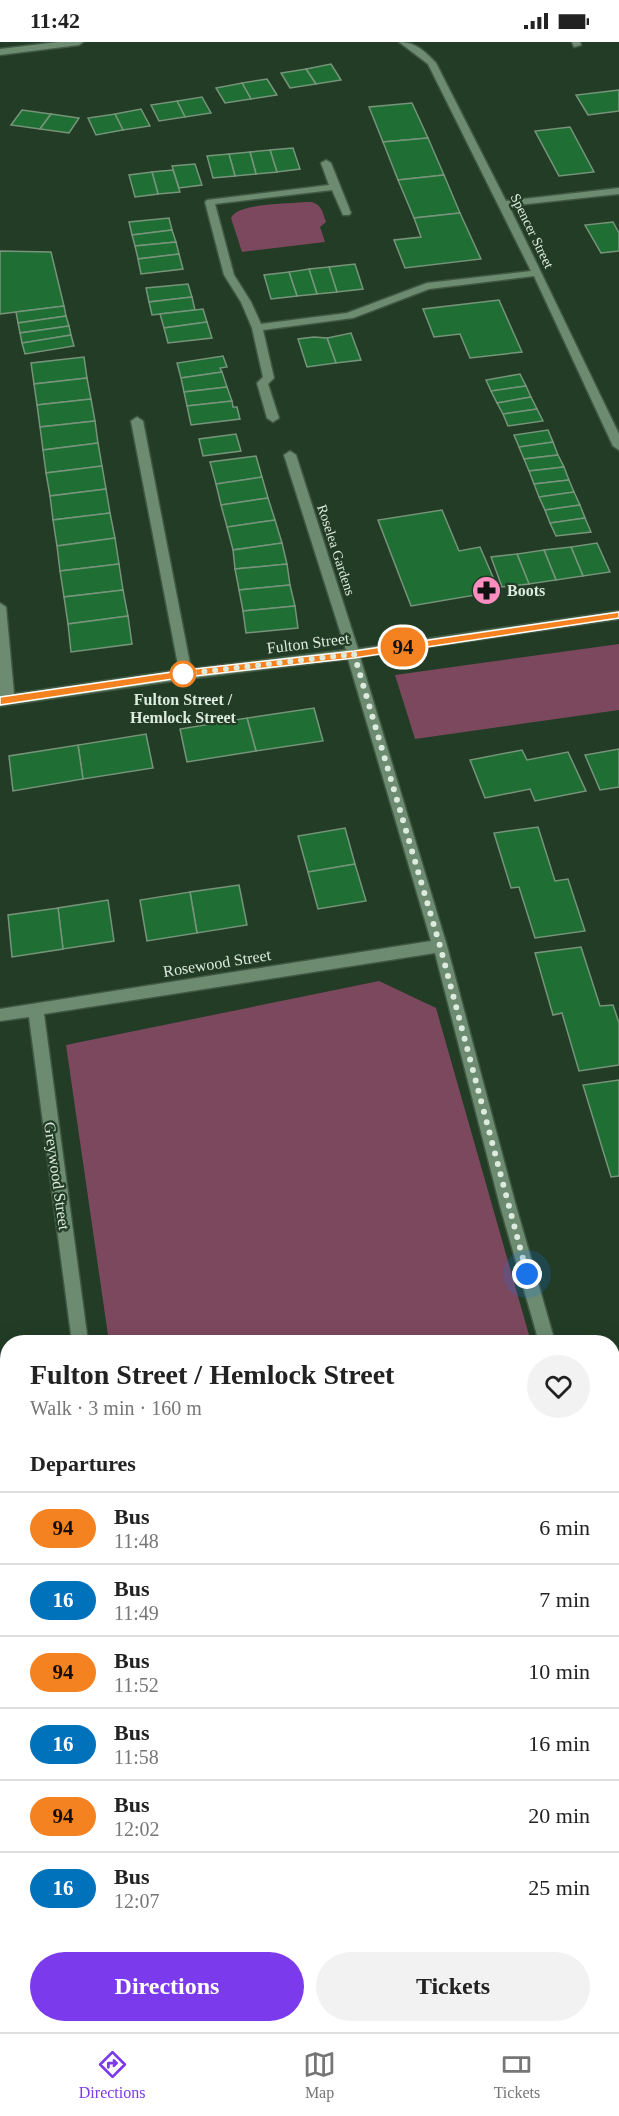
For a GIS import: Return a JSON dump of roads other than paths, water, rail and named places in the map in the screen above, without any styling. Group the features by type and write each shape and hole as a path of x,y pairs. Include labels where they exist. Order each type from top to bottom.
{"street":[{"path":"0,52 79,42"},
{"name":"Spencer Street","path":"403,42 415,48 432,63 537,273 619,446"},
{"path":"326,163 346,213"},
{"path":"273,418 262,383 269,378 257,328 246,302 229,276 210,202 335,187"},
{"path":"503,204 619,191"},
{"path":"257,328 349,316 427,286 537,273"},
{"path":"137,421 186,674"},
{"name":"Roselea Gardens","path":"290,455 354,654 440,946 508,1206 545,1335"},
{"path":"0,608 4,700"},
{"name":"Fulton Street","path":"4,700 186,674 354,654 619,615"},
{"name":"Rosewood Street","path":"0,1015 440,946"},
{"name":"Greywood Street","path":"36,1010 79,1335"}],"place":[{"name":"Boots","path":"486,590"},
{"name":"Fulton Street / Hemlock Street","path":"183,674"}]}
